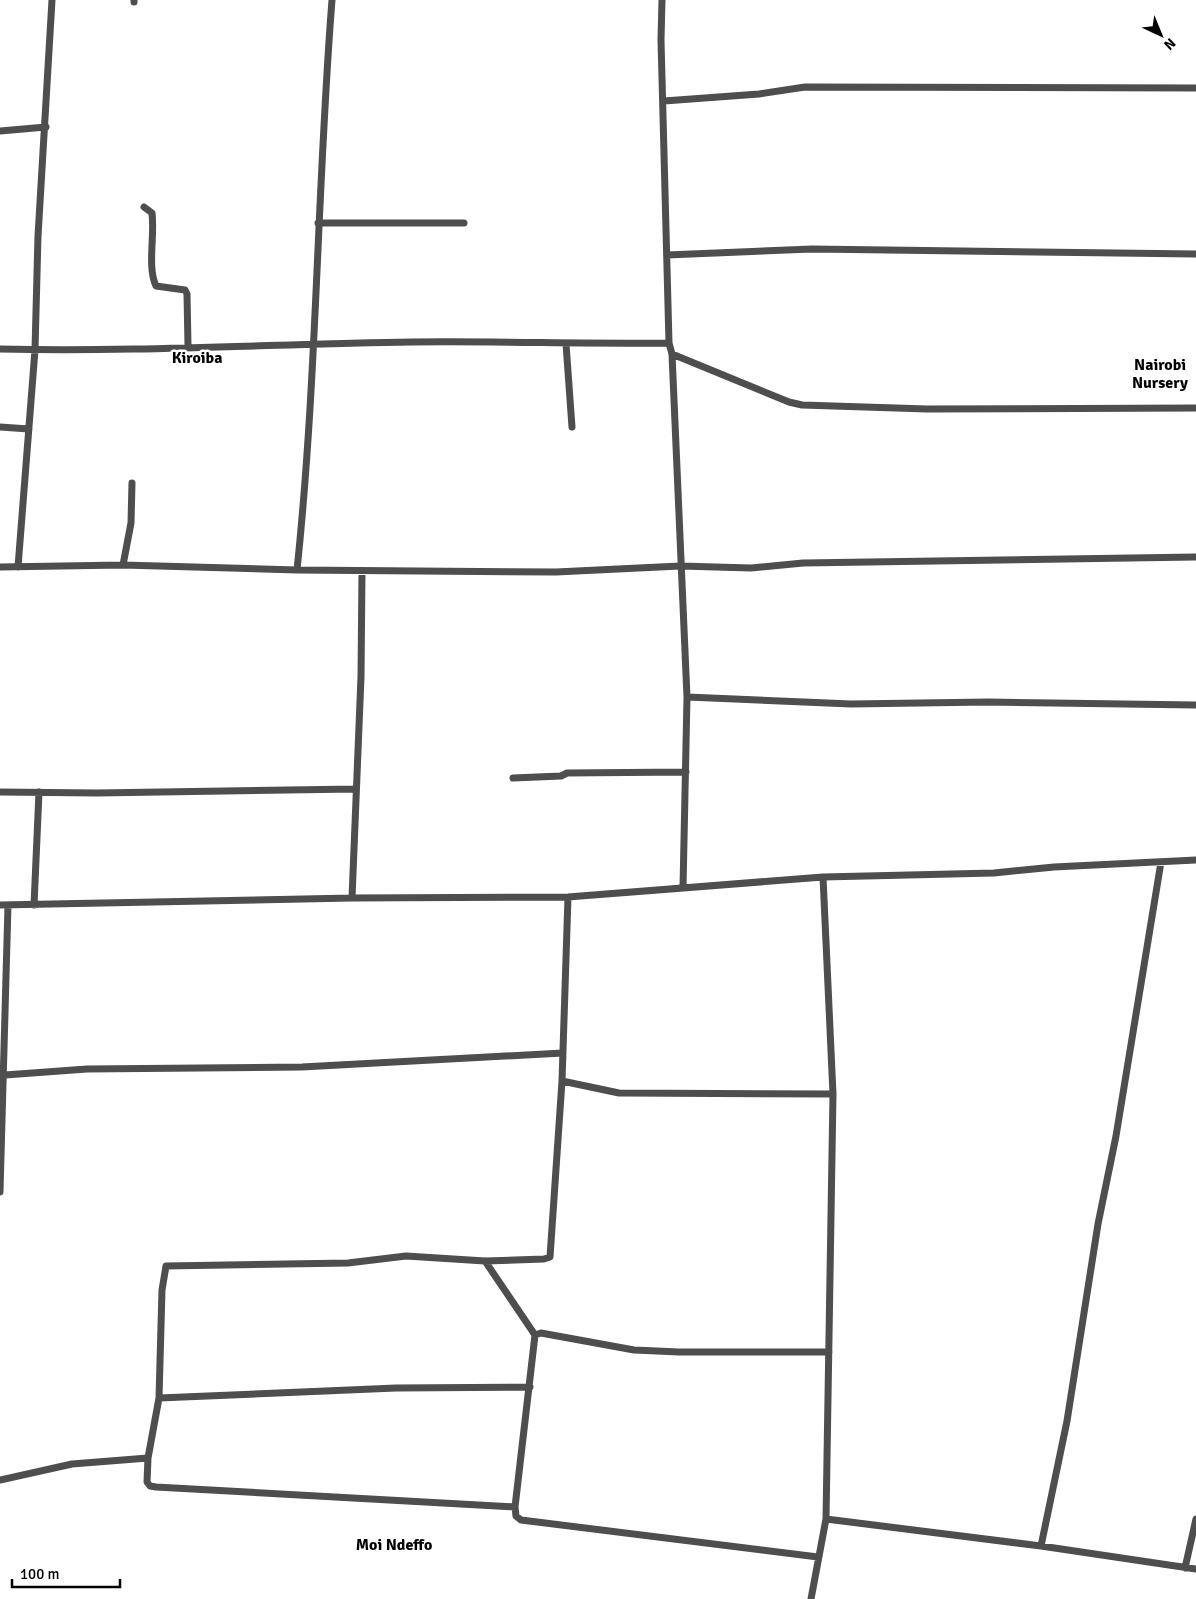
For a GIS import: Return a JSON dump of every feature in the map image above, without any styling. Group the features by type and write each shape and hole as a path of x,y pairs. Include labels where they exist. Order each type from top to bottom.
{"street":[{"path":"18,567 35,350 38,236 46,127 52,0"},
{"path":"298,570 315,346 318,224 332,0"},
{"path":"662,0 661,40 670,343 687,697 683,888"},
{"path":"664,101 759,94 805,87 1196,88"},
{"path":"0,131 46,127"},
{"path":"144,207 152,213 152,278 156,286 185,290 187,294 188,346"},
{"path":"318,224 464,223"},
{"path":"667,255 812,249 1196,254"},
{"path":"0,349 315,346 496,341 566,344 670,343"},
{"path":"566,344 572,427"},
{"path":"672,354 789,402 802,405 927,409 1196,408"},
{"path":"0,427 29,429"},
{"path":"123,565 131,522 132,482"},
{"path":"0,567 123,565 298,570 556,572 680,566 751,568 802,563 1196,557"},
{"path":"352,898 362,571"},
{"path":"687,697 852,704 988,702 1196,704"},
{"path":"513,778 561,776 567,773 686,772"},
{"path":"0,792 356,790"},
{"path":"34,905 39,792"},
{"path":"0,905 352,898 568,897 823,877 994,873 1054,867 1196,860"},
{"path":"1041,1546 1069,1412 1098,1224 1116,1136 1161,862"},
{"path":"811,1599 826,1519 833,1094 823,877"},
{"path":"515,1507 150,1486 147,1482 148,1458 159,1398 162,1290 166,1266 348,1263 406,1256 485,1260 544,1260 550,1257 562,1081 568,897"},
{"path":"0,1192 5,1075 8,905"},
{"path":"5,1075 87,1069 302,1067 563,1053"},
{"path":"562,1081 619,1092 833,1094"},
{"path":"485,1260 535,1335 515,1507 516,1516 521,1520 818,1557"},
{"path":"535,1335 541,1333 634,1350 679,1352 828,1352"},
{"path":"159,1398 396,1388 530,1387"},
{"path":"0,1480 72,1464 148,1458"},
{"path":"826,1519 1041,1546 1196,1569"},
{"path":"1185,1568 1196,1519"}],"district":[{"name":"Kiroiba","path":"197,358"},
{"name":"Nairobi Nursery","path":"1160,374"},
{"name":"Moi Ndeffo","path":"394,1545"}]}
